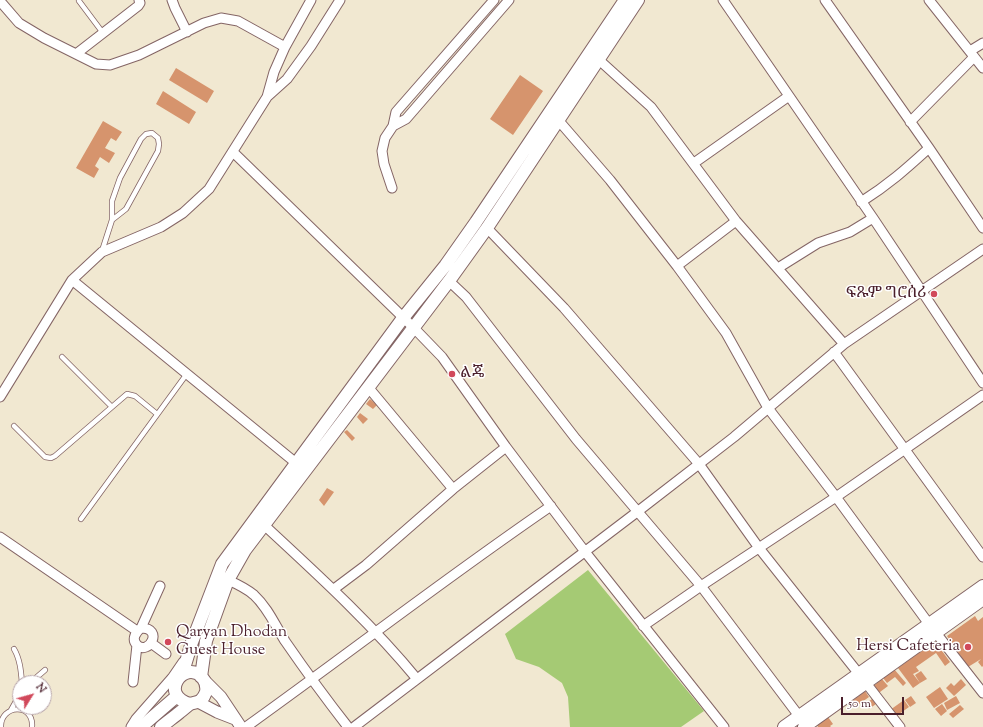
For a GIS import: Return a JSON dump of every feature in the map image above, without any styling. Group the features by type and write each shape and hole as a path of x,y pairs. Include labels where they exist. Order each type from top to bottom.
{"main road":[{"path":"194,703 183,702 177,696 175,687 182,674 222,564 403,318 445,266 625,0"},
{"path":"161,727 194,703 202,699 206,691 203,679 206,641 228,580 245,550 263,524 449,281 487,228 638,0"},
{"path":"784,727 804,724 862,678 933,628 983,586"},
{"path":"933,628 983,599"},
{"path":"182,674 192,672 203,679"},
{"path":"141,727 177,696"}],"street":[{"path":"76,54 138,6 140,3 139,0"},
{"path":"172,0 186,32"},
{"path":"2,390 72,280 102,252 161,227 183,213 209,189 267,97 274,72 285,47 311,0"},
{"path":"267,97 288,80 340,0"},
{"path":"392,188 384,164 382,152 385,138 393,126 396,112 494,0"},
{"path":"393,126 406,119 509,0"},
{"path":"723,0 873,218 983,383"},
{"path":"825,0 983,228"},
{"path":"929,0 983,68"},
{"path":"0,2 20,23 44,38 96,64 110,65 139,55 204,23 221,18 238,21 285,47"},
{"path":"910,122 983,43"},
{"path":"598,59 651,107 736,221 844,344"},
{"path":"694,163 789,96"},
{"path":"558,121 610,180 677,266 726,333 768,408 983,693"},
{"path":"861,202 887,185 929,148"},
{"path":"233,152 413,327 442,358 506,447 586,553 724,727"},
{"path":"778,268 818,243 850,232 873,218"},
{"path":"677,266 736,221"},
{"path":"487,228 564,308 699,464 759,548 900,727"},
{"path":"354,727 586,553 699,464 844,344 983,249"},
{"path":"72,280 186,375 296,463"},
{"path":"449,281 466,297 558,416 637,512 701,586 804,724"},
{"path":"834,352 906,448 983,557"},
{"path":"368,387 453,489"},
{"path":"643,626 836,497 983,395"},
{"path":"334,589 366,565 453,489 506,447"},
{"path":"246,727 483,553 551,506"},
{"path":"263,524 334,589 376,632 417,680"},
{"path":"0,537 139,630 146,628 150,631 153,635 151,643 146,647 137,645"},
{"path":"228,580 243,587 266,608 281,634 312,680 348,727"},
{"path":"133,682 137,645 134,635 139,630 160,586"},
{"path":"151,643 166,654"},
{"path":"131,727 136,719 172,678 189,652"},
{"path":"203,679 221,697 238,723"},
{"path":"194,703 218,712 238,723"}],"lane":[{"path":"79,1 103,34"},
{"path":"102,252 112,220 112,201 120,178 141,139 146,134 152,133 158,138 158,151 126,209 112,220"},
{"path":"62,357 112,407"},
{"path":"81,519 186,375"},
{"path":"14,426 45,457 51,458 127,394 131,394 158,414"},
{"path":"14,649 21,675"},
{"path":"39,675 45,670"},
{"path":"1,727 4,715 11,710 20,709 28,713 32,721 32,727"}],"green space":[{"path":"588,570 704,711 681,727 570,727 568,697 562,683 539,667 516,659 505,634"}],"building":[{"path":"176,68 214,91 207,103 169,80"},
{"path":"520,75 543,91 513,135 490,119"},
{"path":"163,91 196,112 189,124 156,104"},
{"path":"103,121 122,132 116,141 111,138 105,148 115,153 109,163 100,157 95,166 99,169 94,178 76,168"},
{"path":"370,399 377,405 373,409 366,404"},
{"path":"360,413 368,419 363,424 357,417"},
{"path":"347,430 355,438 352,441 344,432"},
{"path":"327,488 334,492 324,506 319,500"},
{"name":"Hersi Cafeteria","path":"975,616 978,621 983,617 983,666 982,667 978,662 981,659 968,667 947,636"},
{"path":"935,641 950,662 945,666 936,653 916,667 919,671 913,674 920,683 913,688 898,668"},
{"path":"894,669 906,683 903,686 895,677 887,683 883,678"},
{"path":"921,671 927,679 920,683 915,675"},
{"path":"882,679 888,686 876,695 871,688"},
{"path":"961,679 966,685 954,696 946,688 951,683 954,686"},
{"path":"940,687 948,699 934,708 926,697"},
{"path":"865,691 869,697 855,707 851,702"},
{"path":"911,696 916,703 910,707 905,700"},
{"path":"956,696 960,703 947,710 944,703"},
{"path":"872,699 876,704 869,709 865,704"},
{"path":"904,700 909,707 895,717 890,710"},
{"path":"942,704 947,711 941,716 935,709"},
{"path":"960,705 964,709 953,718 949,714"},
{"path":"828,717 833,724 830,726 831,727 818,727 817,725"}],"place":[{"name":"ፍጹም ግሮሰሪ","path":"934,294"},
{"name":"ልጄ","path":"452,374"},
{"name":"Qaryan Dhodan Guest House","path":"168,642"},
{"name":"Hersi Cafeteria","path":"968,647"}]}
